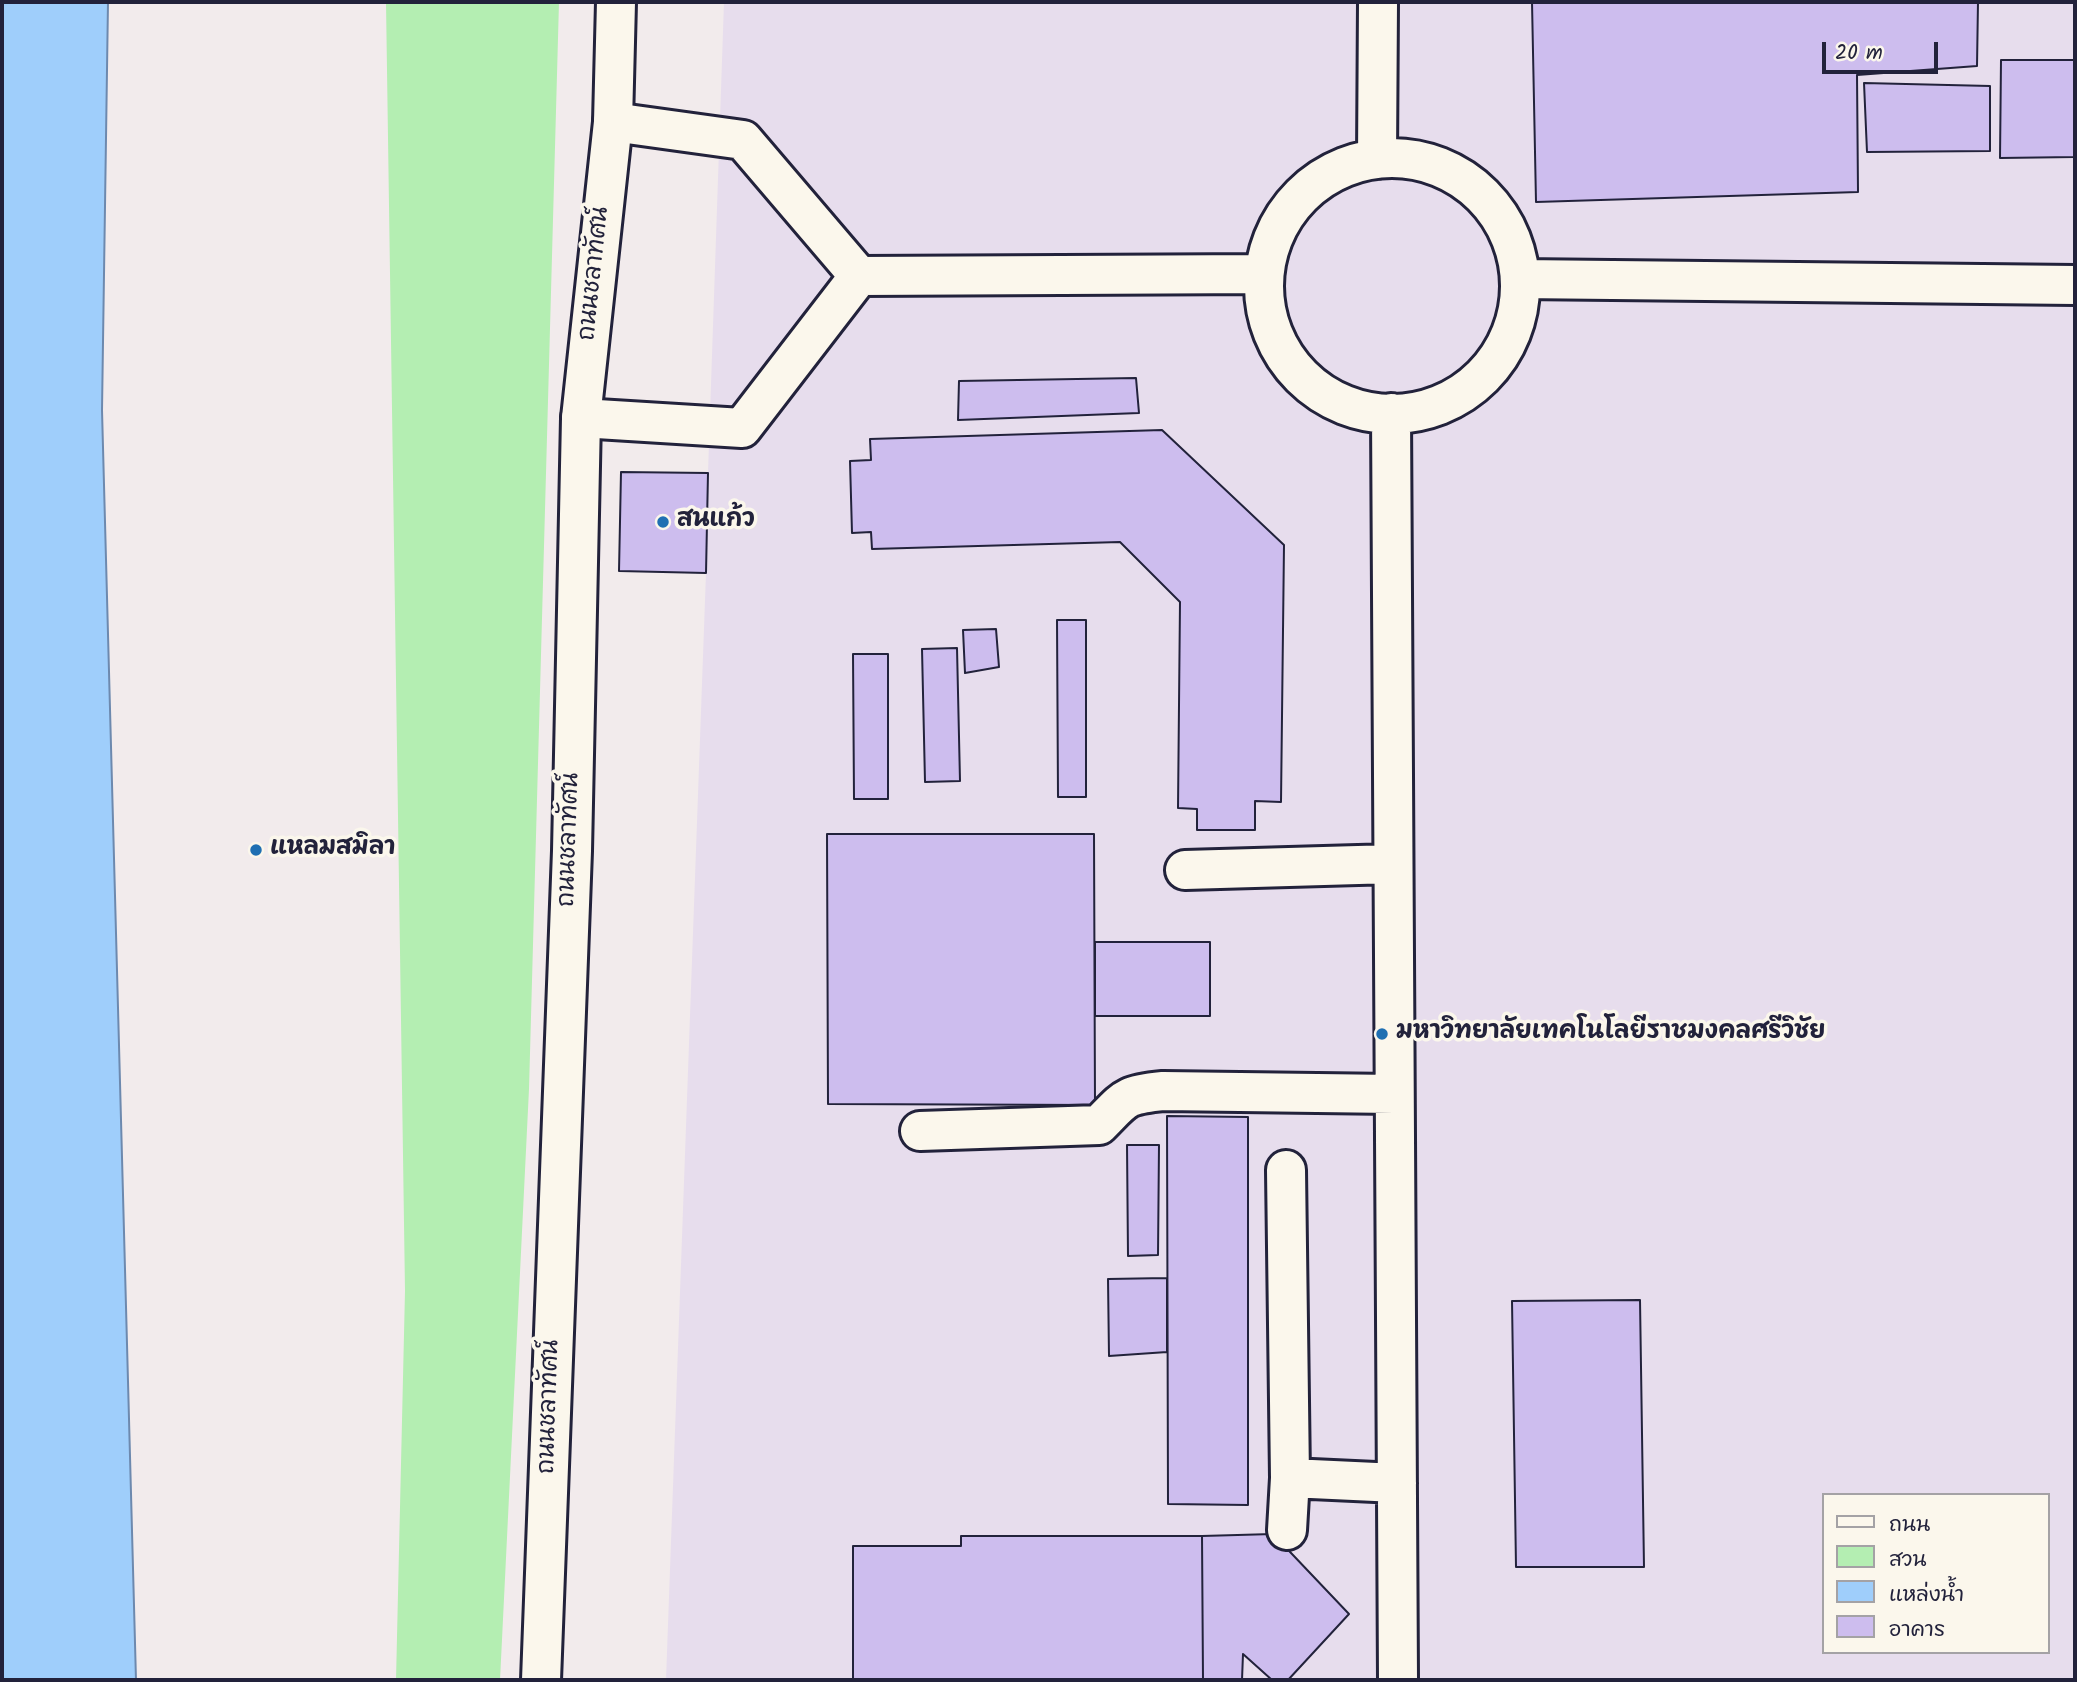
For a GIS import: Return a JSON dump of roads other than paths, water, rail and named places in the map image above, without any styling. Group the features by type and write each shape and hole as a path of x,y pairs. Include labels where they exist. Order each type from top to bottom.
{"main road":[{"name":"ถนนชลาทัศน์","path":"541,1680 572,851 581,418 613,122 615,2"},
{"path":"1377,159 1378,2"},
{"path":"613,122 743,140 859,276 1264,274"},
{"path":"1377,159 1400,159 1423,162 1445,170 1465,181 1483,197 1503,224 1516,256 1520,279 1519,302 1514,325 1493,366 1458,396 1415,412 1368,411 1324,394 1306,380 1284,352 1269,321 1264,274 1278,226 1309,188 1330,174 1353,164 1377,159"},
{"path":"581,418 742,428 859,276"},
{"path":"1520,279 2075,285"},
{"path":"1391,413 1398,1680"},
{"path":"1185,870 1393,863"},
{"path":"920,1131 1099,1125 1125,1098 1163,1091 1394,1094"},
{"path":"1286,1170 1290,1478 1287,1530"},
{"path":"1290,1478 1397,1483"}],"water":[{"path":"2,2 108,2 102,410 136,1680 2,1680"}],"place":[{"name":"สนแก้ว","path":"663,522"},
{"name":"แหลมสมิลา","path":"256,850"},
{"name":"มหาวิทยาลัยเทคโนโลยีราชมงคลศรีวิชัย","path":"1382,1034"}]}
